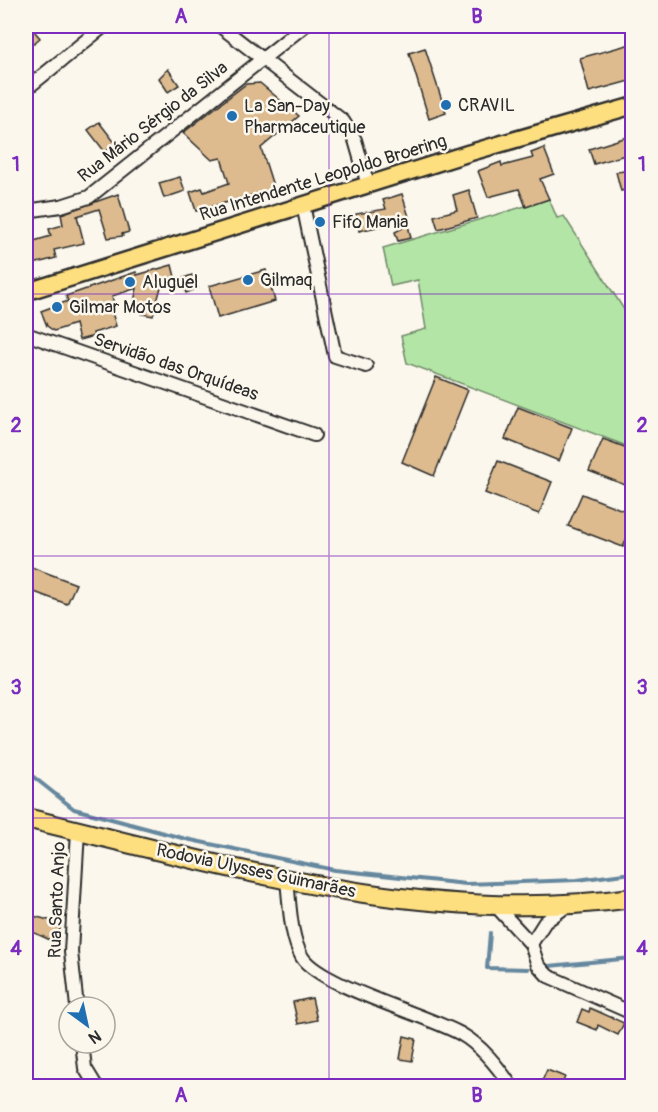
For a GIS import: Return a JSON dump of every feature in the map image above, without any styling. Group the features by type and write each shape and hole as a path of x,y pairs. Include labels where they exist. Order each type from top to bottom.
{"highway":[{"name":"Rodovia Ulysses Guimarães","path":"26,818 287,881 395,898 495,905 569,905 633,898"}],"main road":[{"name":"Rua Intendente Leopoldo Broering","path":"26,292 368,185 631,111"}],"street":[{"path":"26,89 105,26"},
{"path":"220,26 343,121 355,140 368,185"},
{"name":"Rua Mário Sérgio da Silva","path":"26,211 62,206 89,197 304,26"},
{"path":"303,205 335,356 366,366"},
{"name":"Servidão das Orquídeas","path":"26,334 314,435"},
{"name":"Rua Santo Anjo","path":"76,995 71,952 78,831"},
{"path":"287,881 293,928 302,956 307,963 346,986 460,1034 488,1056 511,1086"},
{"path":"495,905 531,944 538,965 548,976 633,1013"},
{"path":"531,944 545,922 569,905"},
{"path":"83,1055 85,1068 96,1086"}],"green space":[{"path":"549,199 557,218 564,216 632,322 632,448 407,363 401,336 426,329 418,280 391,286 383,248"}],"building":[{"path":"26,26 30,26 40,38 33,44 26,34"},
{"path":"631,44 633,80 589,92 580,58"},
{"path":"425,48 446,113 429,119 409,53"},
{"path":"168,69 179,85 168,92 159,78"},
{"path":"260,83 299,116 261,148 274,189 196,211 190,192 202,188 204,192 229,183 221,158 212,160 183,133 246,84"},
{"path":"99,122 116,144 105,152 88,130"},
{"path":"627,137 632,153 594,164 589,149"},
{"path":"544,148 554,174 540,179 549,199 526,207 519,189 488,197 478,171 501,162 502,166 533,158 531,153"},
{"path":"633,170 633,188 621,191 616,172"},
{"path":"180,177 185,191 164,198 159,183"},
{"path":"469,190 477,218 438,229 434,216 457,210 453,195"},
{"path":"118,194 129,232 122,234 123,236 108,238 99,209 77,216 84,243 54,250 56,258 26,266 26,220 28,220 34,241 51,236 49,229 63,225 61,214"},
{"path":"402,194 409,217 406,220 359,231 356,214 386,209 383,200"},
{"path":"408,225 411,238 398,241 395,232"},
{"path":"172,265 175,277 163,280 153,316 142,314 145,304 134,302 137,288 112,296 115,308 111,309 116,326 93,333 94,336 79,340 75,324 54,331 47,326 41,311 68,301 66,296 136,272 137,275"},
{"path":"266,270 275,301 218,318 209,286"},
{"path":"192,275 198,288 186,293 181,279"},
{"path":"436,377 468,390 434,476 402,462"},
{"path":"518,407 572,428 559,461 505,439"},
{"path":"603,439 633,450 633,488 589,471"},
{"path":"498,461 552,482 539,514 485,493"},
{"path":"582,494 633,514 633,524 623,547 568,526"},
{"path":"26,565 76,584 67,604 26,589"},
{"path":"26,914 60,923 59,944 26,929"},
{"path":"312,998 317,1020 298,1024 293,1002"},
{"path":"590,1008 624,1023 618,1035 598,1025 597,1030 577,1022 582,1009 589,1012"},
{"path":"404,1036 416,1039 412,1061 400,1059"},
{"path":"547,1070 565,1077 561,1086 541,1083"}],"waterway":[{"path":"26,771 74,809 186,839 335,870 466,884 577,880 632,873"},
{"path":"490,933 487,968 528,969"},
{"path":"549,966 632,958"}],"place":[{"name":"CRAVIL","path":"446,105"},
{"name":"La San-Day Pharmaceutique","path":"232,116"},
{"name":"Fifo Mania","path":"320,222"},
{"name":"Gilmaq","path":"248,280"},
{"name":"Aluguel","path":"130,282"},
{"name":"Gilmar Motos","path":"57,307"}]}
